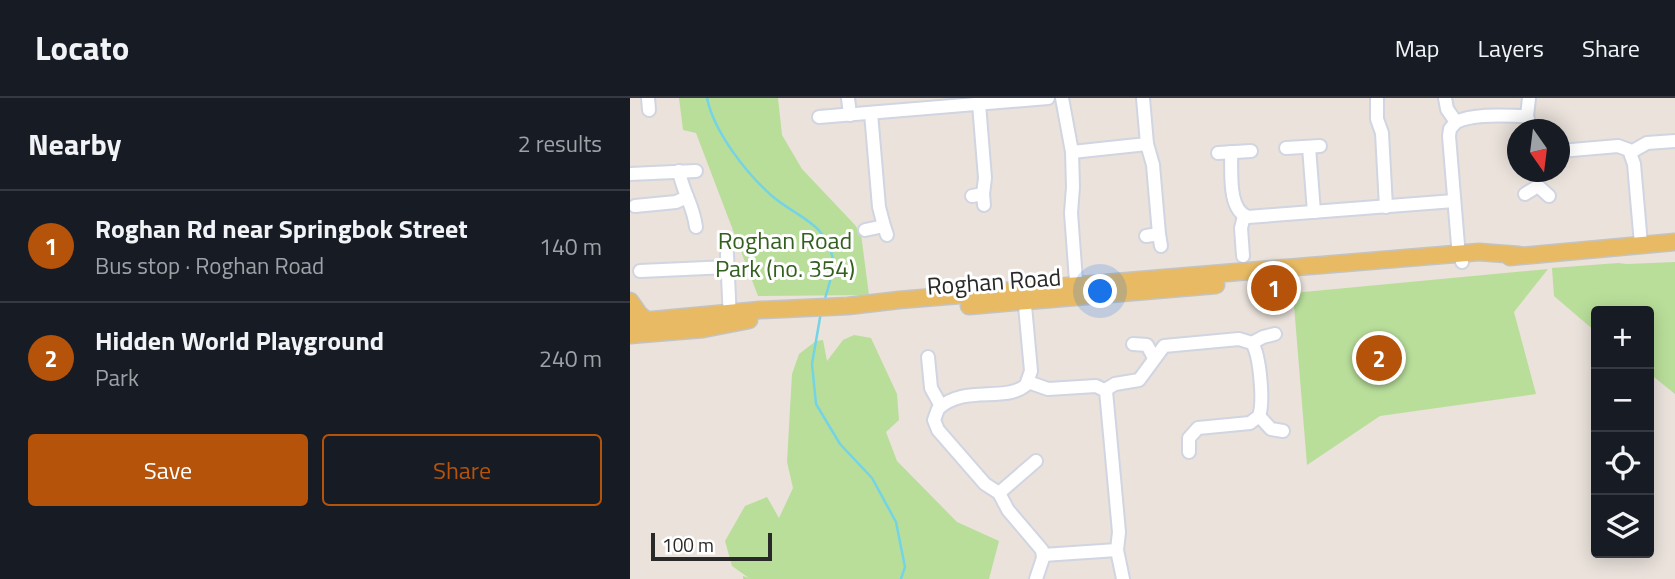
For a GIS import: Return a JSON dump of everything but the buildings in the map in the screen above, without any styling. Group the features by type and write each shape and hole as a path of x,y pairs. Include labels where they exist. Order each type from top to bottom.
{"main road":[{"name":"Roghan Road","path":"630,322 730,319 790,310 1077,292 1460,258 1479,252 1519,255 1675,242"},
{"path":"630,301 647,321"},
{"name":"Roghan Road","path":"630,335 691,331 730,319"}],"street":[{"path":"848,98 850,115"},
{"path":"819,117 948,102 979,104 1048,98"},
{"path":"1062,98 1072,152 1071,213 1077,292"},
{"path":"1143,98 1147,145 1153,165 1155,239"},
{"path":"1377,98 1386,206"},
{"path":"1445,98 1447,109 1456,122"},
{"path":"1528,119 1529,98"},
{"path":"979,104 985,178 980,198"},
{"path":"865,230 886,231 879,207 871,113"},
{"path":"1460,258 1449,136 1452,126 1463,119 1527,116"},
{"path":"1631,152 1647,143 1675,141"},
{"path":"1072,152 1147,145"},
{"path":"1286,148 1314,146 1314,212"},
{"path":"1570,150 1618,146 1631,152 1641,244"},
{"path":"1244,216 1235,205 1224,153 1251,150"},
{"path":"679,171 687,197 693,206 696,227"},
{"path":"630,174 695,171"},
{"path":"1538,186 1539,182"},
{"path":"1525,194 1538,186"},
{"path":"1538,186 1549,196"},
{"path":"635,207 676,202 687,197"},
{"path":"1244,216 1454,201"},
{"path":"1242,256 1241,228 1244,216"},
{"path":"640,271 728,261 730,319"},
{"path":"1024,296 1031,371 1024,388 966,396 941,406 934,416 936,427 985,484 999,494 1006,508 1040,547 1043,555 1036,579"},
{"path":"1105,390 1115,384 1139,380 1160,349 1168,345 1240,340 1252,343 1275,334"},
{"path":"1189,452 1189,438 1198,428 1245,424 1259,416 1261,406 1258,358 1252,343"},
{"path":"1133,344 1147,345 1154,358"},
{"path":"928,357 931,388 941,406"},
{"path":"1028,382 1048,389 1096,386 1105,390 1108,397 1119,532 1116,550 1123,579"},
{"path":"1259,416 1271,429 1283,431"},
{"path":"999,494 1037,461"},
{"path":"1043,555 1116,550"}],"green space":[{"name":"Roghan Road Park (no. 354)","path":"679,98 778,98 782,135 802,169 861,234 869,295 758,296 696,133 683,130"},
{"path":"1675,262 1675,394 1654,377 1654,306 1591,306 1591,328 1554,296 1552,268"},
{"path":"1548,269 1514,312 1536,394 1380,416 1307,465 1293,293"},
{"path":"854,335 871,338 897,394 899,420 886,432 897,461 957,522 999,541 989,579 743,579 743,576 749,578 732,566 725,541 745,506 767,497 779,518 793,488 787,462 792,374 799,354 816,341 823,340 827,361 843,340"}],"waterway":[{"path":"707,98 716,124 742,164 772,196 816,227 828,244 833,266 824,303"},
{"path":"821,312 812,364 816,404 840,444 872,478 896,522 905,567 901,579"}],"place":[{"name":"Roghan Rd near Springbok Street","path":"1274,288"},
{"name":"Hidden World Playground","path":"1379,358"}]}
